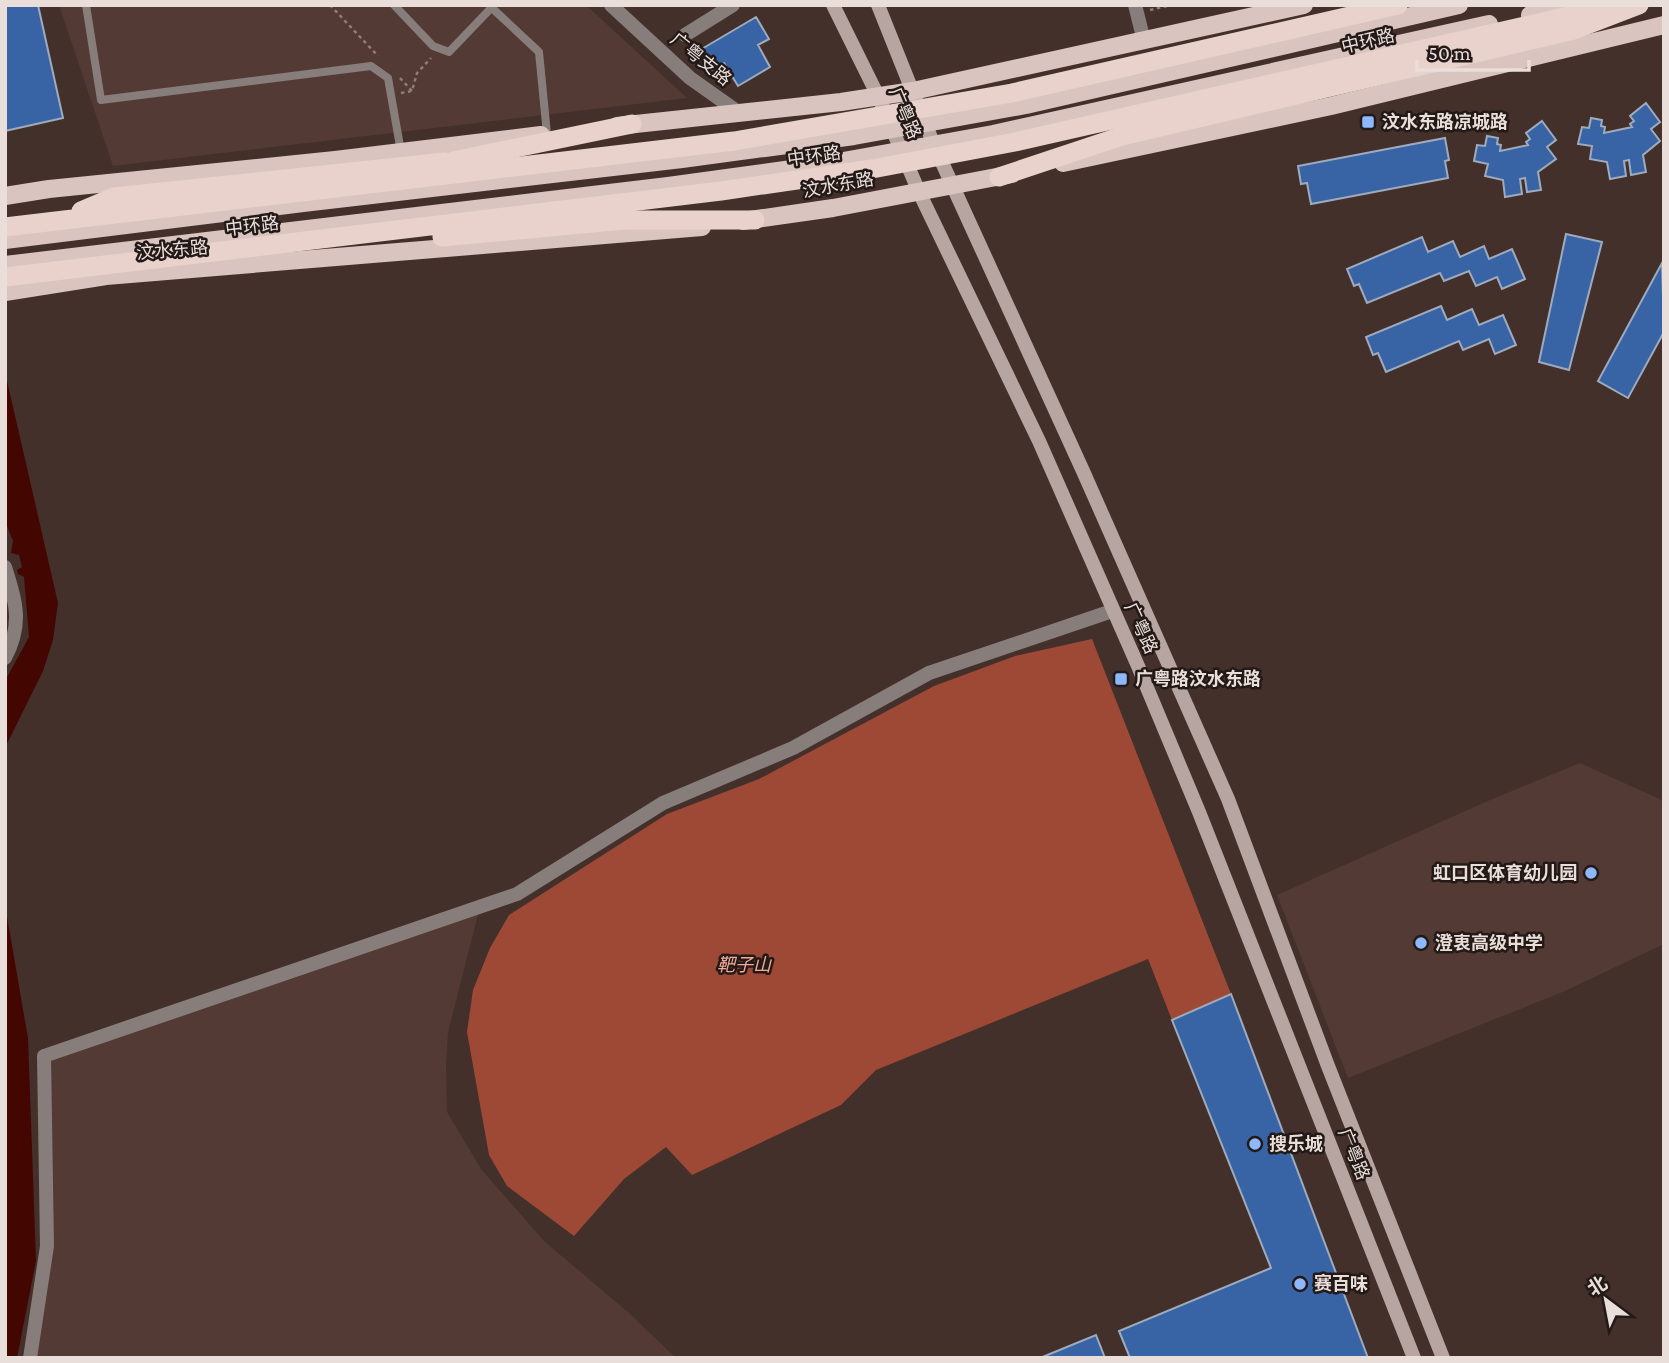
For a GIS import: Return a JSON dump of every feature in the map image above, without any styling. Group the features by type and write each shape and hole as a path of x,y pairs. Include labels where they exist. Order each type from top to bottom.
{"highway":[{"name":"中环路","path":"5,228 734,141 1012,93 1398,5"},
{"name":"中环路","path":"6,278 721,191 872,169 1015,142 1617,5"},
{"path":"999,177 1122,136 1574,30 1639,5"},
{"path":"59,220 114,197 447,154 632,124"},
{"path":"6,278 624,220 755,220"}],"main road":[{"name":"广粤路","path":"833,5 878,96 919,192 1039,441 1199,812 1414,1358"},
{"name":"广粤路","path":"878,5 952,186 1083,471 1228,799 1328,1066 1443,1358"},
{"path":"5,196 401,152 447,154 547,134 878,96 912,91 1305,5"},
{"path":"1273,47 1305,5"},
{"name":"汶水东路","path":"5,240 668,161 854,136 1026,105 1459,5"},
{"name":"汶水东路","path":"6,278 259,234 614,192 809,166 934,145 1041,124 1571,5"},
{"path":"1497,66 1582,5"},
{"name":"汶水东路","path":"6,278 106,276 692,229 755,220 999,177 1284,116 1664,25"},
{"path":"1178,93 1284,116"},
{"path":"374,195 447,154"},
{"path":"265,167 327,200"},
{"path":"569,239 614,192"},
{"path":"259,234 321,259"}],"street":[{"name":"广粤支路","path":"611,5 690,78 738,112"},
{"path":"685,35 733,5"},
{"path":"1136,9 1144,41"},
{"path":"5,567 13,594 17,624 16,635 5,659"},
{"path":"30,1358 47,1246 44,1056 517,894 663,803 793,748 929,673 1112,611"}],"lane":[{"path":"86,5 101,100 371,66 388,78 401,152"},
{"path":"394,5 433,46 449,52 493,6 539,52 547,134"}],"path":[{"path":"330,5 386,64"},
{"path":"1136,9 1171,5"},
{"path":"394,73 412,91"}],"shaded area":[{"path":"59,5 586,5 687,98 113,166"},
{"path":"5,372 58,603 53,640 43,671 5,748 5,681 29,637 24,577 18,574 17,570 22,567 19,555 11,553 13,541 5,521"},
{"name":"澄衷高级中学","path":"1580,763 1664,801 1664,944 1565,991 1348,1078 1277,895"},
{"path":"5,905 28,1038 36,1261 17,1358 5,1358"},
{"path":"480,907 448,1032 447,1112 481,1169 544,1241 629,1313 676,1358 30,1358 44,1269 44,1056"}],"green space":[{"name":"靶子山","path":"1092,639 1231,994 1172,1020 1148,959 876,1070 841,1105 692,1175 666,1147 624,1179 574,1236 507,1186 489,1155 467,1032 473,990 490,948 509,915 667,814 759,779 934,686 1015,656"}],"building":[{"path":"5,5 38,5 63,118 5,131"},
{"path":"756,17 769,39 758,45 770,67 738,86 724,63 712,70 700,50"},
{"path":"1646,103 1660,122 1651,129 1660,141 1643,155 1646,172 1631,175 1629,160 1624,161 1626,176 1610,179 1607,162 1590,159 1592,146 1578,144 1582,127 1589,128 1591,118 1602,120 1604,133 1632,127 1630,124 1634,121 1630,116"},
{"path":"1542,121 1556,140 1547,147 1556,159 1538,172 1541,190 1527,192 1525,178 1520,179 1522,194 1505,197 1503,180 1485,176 1488,164 1474,161 1477,145 1485,146 1487,136 1498,138 1500,151 1528,145 1526,142 1530,139 1526,133"},
{"path":"1445,138 1449,160 1445,161 1448,178 1311,204 1307,183 1301,184 1298,166"},
{"path":"1566,234 1602,242 1569,370 1539,362"},
{"path":"1422,237 1428,252 1453,241 1460,257 1484,246 1489,259 1512,249 1525,279 1502,289 1497,277 1476,286 1469,271 1444,281 1440,273 1367,303 1359,284 1354,286 1347,269"},
{"path":"1662,263 1664,332 1628,398 1598,381"},
{"path":"1441,306 1447,320 1472,309 1479,325 1503,315 1516,345 1495,354 1489,339 1463,350 1459,341 1386,372 1378,353 1373,355 1366,337"},
{"name":"搜乐城","path":"1231,994 1368,1358 1130,1358 1119,1331 1271,1268 1172,1020"},
{"path":"1096,1335 1105,1358 1040,1358"}],"place":[{"name":"汶水东路凉城路","path":"1368,122"},
{"name":"广粤路汶水东路","path":"1121,679"},
{"name":"虹口区体育幼儿园","path":"1591,873"},
{"name":"澄衷高级中学","path":"1421,943"},
{"name":"搜乐城","path":"1255,1144"},
{"name":"赛百味","path":"1300,1284"}]}
